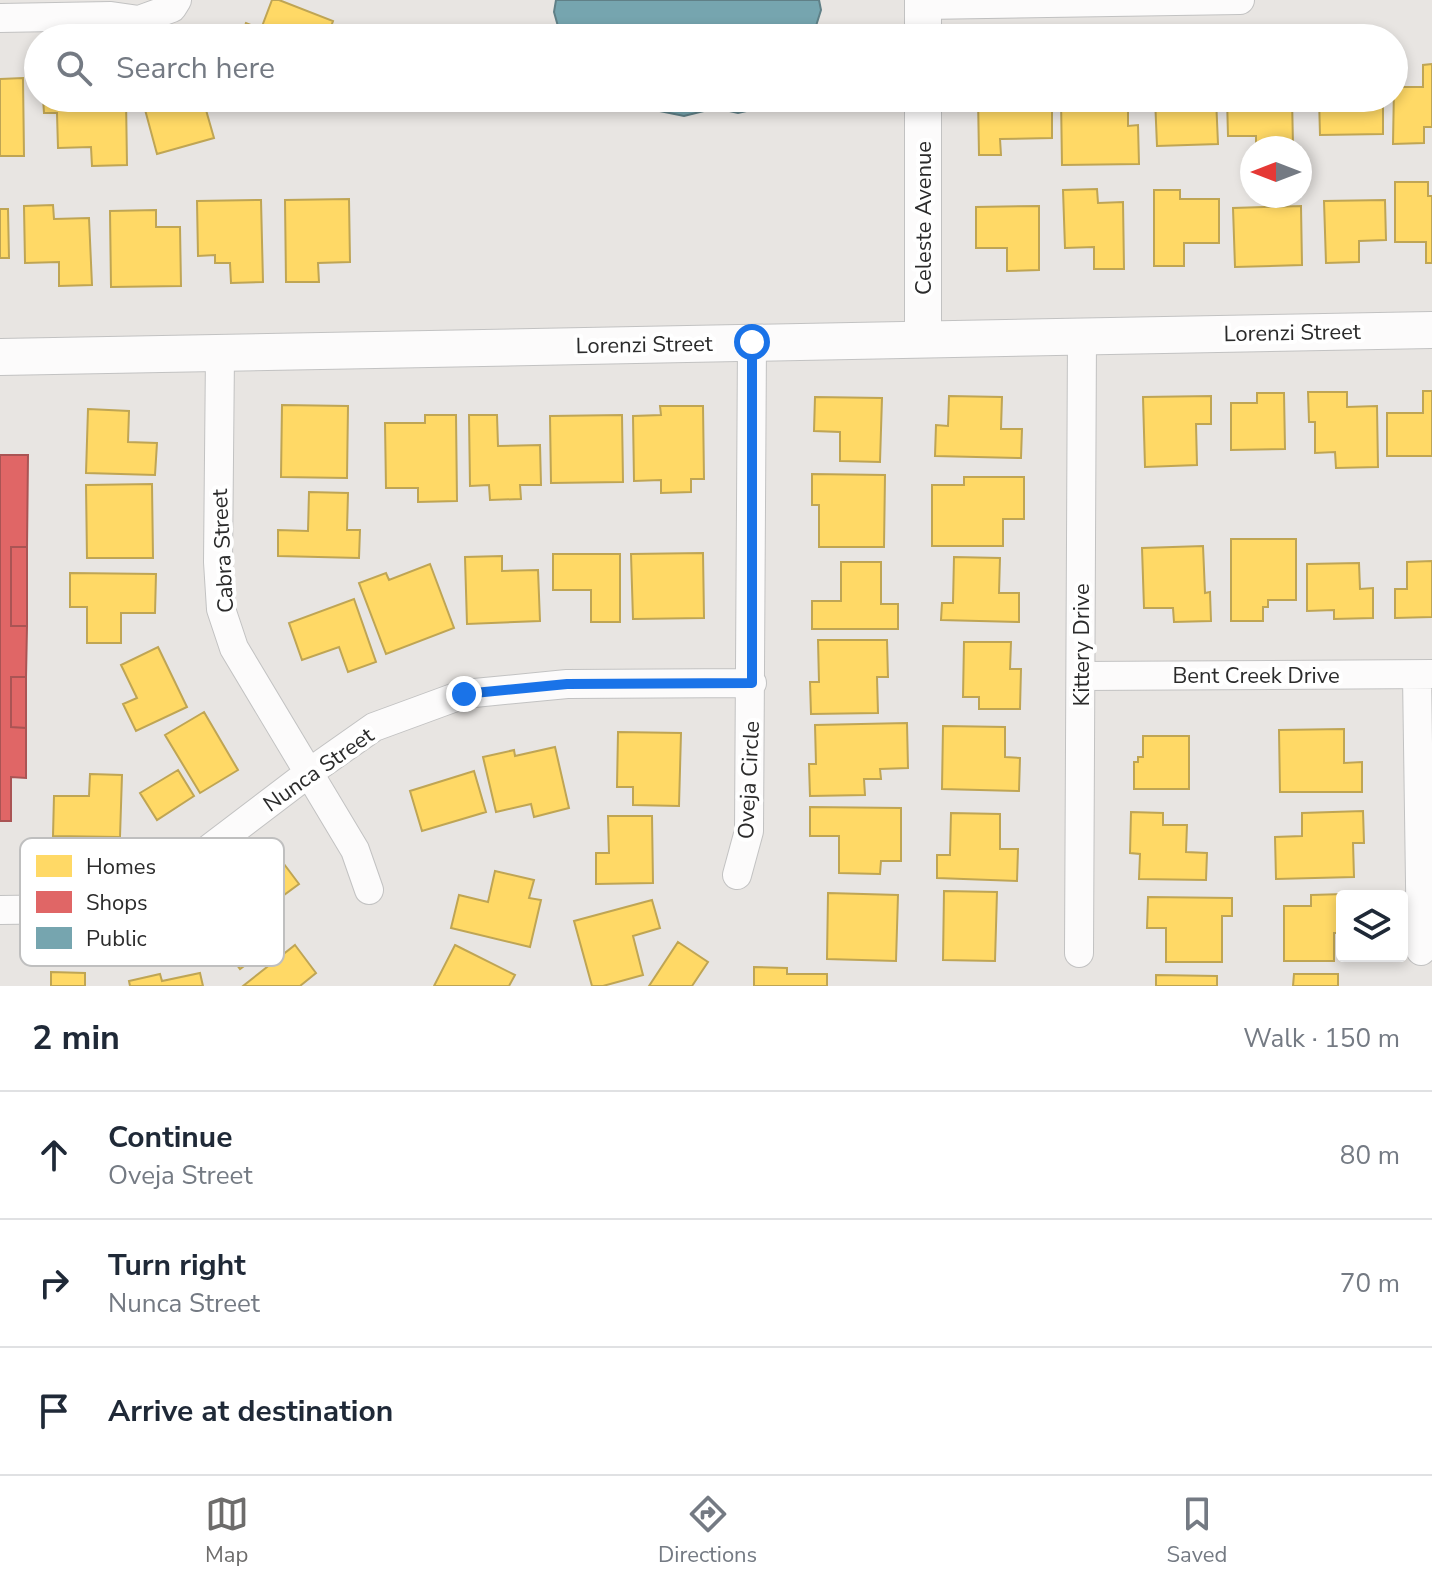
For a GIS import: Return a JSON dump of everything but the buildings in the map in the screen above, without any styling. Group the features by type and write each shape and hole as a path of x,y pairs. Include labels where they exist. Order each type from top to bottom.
{"street":[{"path":"923,14 1240,0"},
{"path":"0,18 111,16 139,20 175,4"},
{"name":"Celeste Avenue","path":"923,112 923,338"},
{"name":"Lorenzi Street","path":"0,357 1432,330"},
{"name":"Kittery Drive","path":"1079,953 1082,336"},
{"name":"Oveja Circle","path":"737,875 749,831 752,342"},
{"name":"Cabra Street","path":"220,354 218,562 221,609 234,648 355,850 369,890"},
{"path":"1421,951 1425,675"},
{"name":"Bent Creek Drive","path":"1081,676 1425,675"},
{"name":"Nunca Street","path":"223,838 374,727 464,694 567,684 752,683"},
{"name":"Nunca Street","path":"0,910 20,910"}],"route":[{"path":"464,694 567,684 752,683 752,342"}]}
